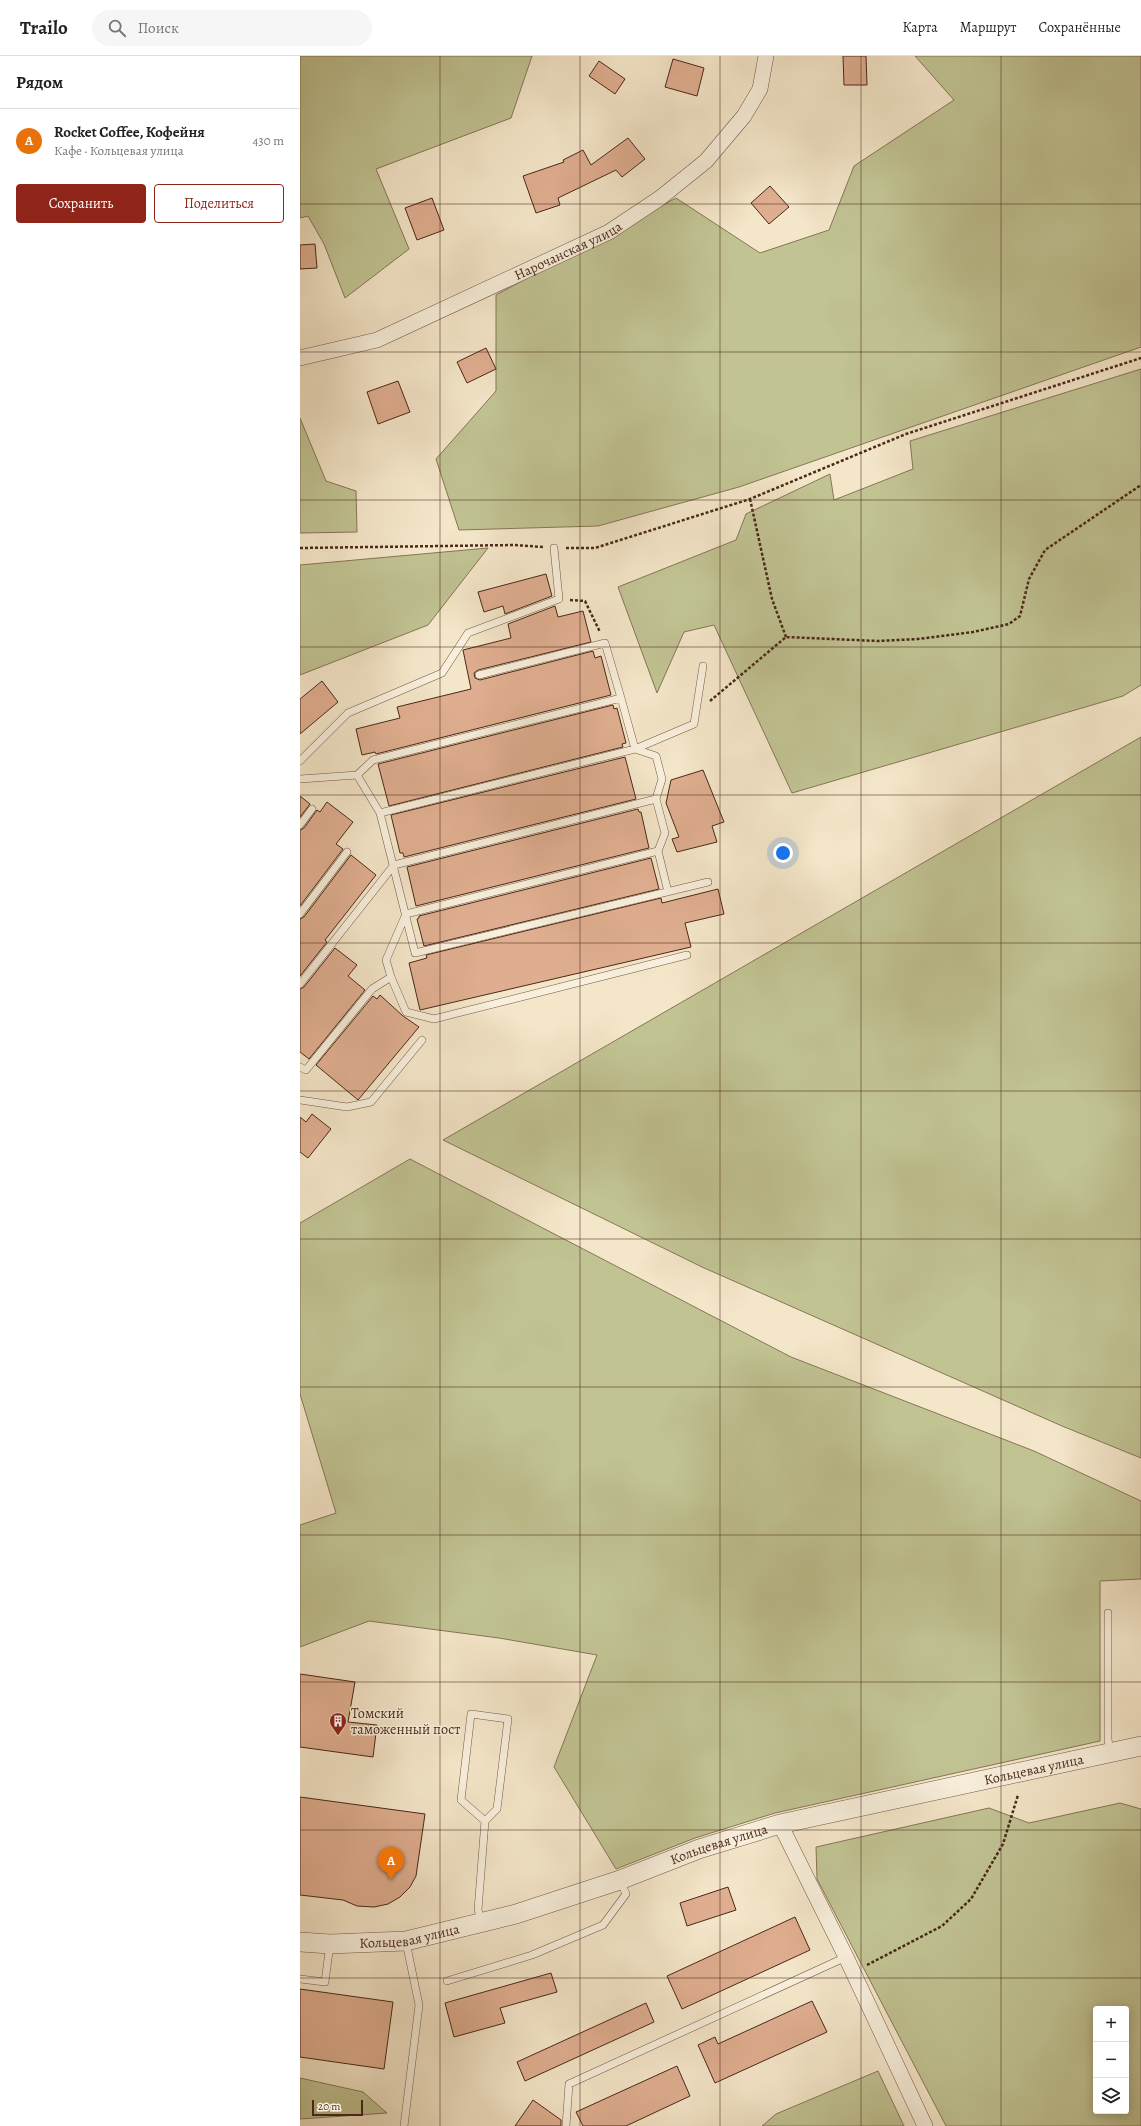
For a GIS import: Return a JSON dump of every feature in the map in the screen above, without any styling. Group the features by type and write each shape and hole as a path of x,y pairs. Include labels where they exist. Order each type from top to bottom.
{"street":[{"name":"Нарочанская улица","path":"300,358 377,340 516,276 608,232 622,223 660,198 706,161 744,116 760,89 766,56"},
{"name":"Кольцевая улица","path":"300,1942 330,1944 406,1941 516,1914 620,1880 699,1849 780,1824 1141,1746"},
{"path":"780,1824 854,1972 925,2126"}],"lane":[{"path":"300,761 348,713 442,673 468,633 559,599 554,548"},
{"path":"479,675 605,643 635,749"},
{"path":"380,813 635,749 694,724 703,666"},
{"path":"300,779 357,775 373,760 621,698"},
{"path":"635,749 656,756 662,779 656,799 665,833 658,851 668,892"},
{"path":"357,775 380,813 394,864 415,953 708,882"},
{"path":"300,984 394,864 656,799"},
{"path":"300,825 312,809"},
{"path":"406,914 658,851"},
{"path":"300,914 347,852"},
{"path":"406,914 386,960 391,977 406,1012 434,1019 687,955"},
{"path":"300,1067 306,1070 372,989 391,977"},
{"path":"300,1100 347,1107 372,1102 422,1040"},
{"path":"1108,1613 1108,1739 1110,1752"},
{"path":"482,1923 478,1910 485,1821 497,1809 508,1719 471,1714 461,1800 485,1821"},
{"path":"447,1981 532,1956 603,1925 626,1894 620,1880"},
{"path":"404,2126 419,2005 406,1941"},
{"path":"300,1979 325,1982 330,1944"},
{"path":"566,2126 569,2084 846,1957"}],"path":[{"path":"300,548 514,545 554,548 595,548 750,500 906,434 1141,358"},
{"path":"696,713 786,637 878,641 918,639 973,632 1009,624 1020,616 1029,579 1045,550 1141,485"},
{"path":"750,500 772,599 786,637"},
{"path":"559,599 585,601 605,643"},
{"path":"854,1972 942,1926 970,1899 1003,1844 1018,1795"}],"green space":[{"path":"300,56 532,56 511,118 376,169 409,249 345,298 324,244 308,216 300,218"},
{"path":"915,56 1141,56 1141,347 739,487 598,526 459,530 436,459 496,391 496,295 676,198 760,253 829,230 854,166 954,100"},
{"path":"1141,369 1141,685 1123,696 792,793 714,625 684,632 657,693 618,587 736,540 746,514 830,474 834,500 913,469 910,441"},
{"path":"300,418 326,481 356,491 357,532 300,533"},
{"path":"488,548 428,625 300,675 300,565"},
{"path":"1141,737 1141,1458 1062,1426 702,1267 443,1140"},
{"path":"410,1159 791,1357 1034,1451 1141,1501 1141,1579 1100,1581 1100,1741 775,1813 695,1838 616,1869 554,1767 597,1655 499,1638 369,1621 300,1647 300,1525 336,1513 300,1394 300,1223"},
{"path":"1120,1803 1141,1809 1141,2126 946,2126 817,1879 816,1847 989,1808 1029,1823"},
{"path":"878,2071 904,2126 762,2126 776,2114"},
{"path":"300,2078 363,2092 387,2113 300,2119"}],"building":[{"path":"843,56 866,56 867,85 844,85"},
{"path":"673,59 704,68 697,96 665,87"},
{"path":"599,61 625,79 615,94 589,76"},
{"path":"628,138 645,159 622,177 616,170 558,198 560,205 536,213 523,176 564,162 563,160 583,150 591,165"},
{"path":"770,186 789,207 769,224 751,203"},
{"path":"432,198 444,230 417,240 405,208"},
{"path":"315,244 317,268 300,269 300,245"},
{"path":"486,348 496,369 467,383 457,362"},
{"path":"398,381 410,412 378,424 367,392"},
{"path":"546,574 552,596 505,614 503,606 484,612 478,592"},
{"path":"555,606 558,617 583,611 591,642 478,670 474,673 475,678 480,680 593,651 595,658 601,656 611,695 376,754 375,752 362,755 356,729 400,718 397,707 471,689 463,650 511,638 508,624"},
{"path":"322,681 338,702 300,734 300,699"},
{"path":"613,705 614,709 617,708 626,743 622,744 623,747 389,806 378,764"},
{"path":"625,757 636,799 404,857 403,853 400,853 391,815"},
{"path":"703,770 724,822 712,826 717,842 677,852 672,839 679,837 666,803 671,780"},
{"path":"300,796 310,804 300,817"},
{"path":"327,802 353,822 336,844 343,849 300,906 300,830 304,828 317,810 320,812"},
{"path":"638,809 639,812 641,812 649,848 416,906 407,867"},
{"path":"351,855 376,875 325,940 327,942 300,976 300,919 304,917"},
{"path":"651,858 659,889 424,946 417,919 419,916"},
{"path":"718,889 724,914 685,923 691,947 420,1010 409,963 427,958 426,955 661,898 662,903"},
{"path":"335,948 357,965 348,976 365,990 309,1059 300,1052 300,989 304,987"},
{"path":"380,995 403,1016 419,1027 358,1100 316,1065 373,996 377,999"},
{"path":"312,1114 331,1129 308,1158 300,1152 300,1117 306,1122"},
{"path":"300,1674 355,1682 348,1722 377,1725 373,1757 300,1747"},
{"path":"300,1797 425,1814 416,1876 410,1887 400,1897 388,1904 374,1907 357,1906 343,1900 300,1895"},
{"path":"728,1887 736,1910 687,1926 680,1903"},
{"path":"795,1917 810,1950 682,2009 667,1976"},
{"path":"551,1973 557,1992 500,2008 505,2023 454,2037 445,2003"},
{"path":"300,1989 393,2002 384,2069 300,2057"},
{"path":"812,2001 827,2032 715,2083 698,2045 715,2037 718,2044"},
{"path":"646,2003 654,2022 525,2081 517,2062"},
{"path":"677,2066 690,2096 626,2126 583,2126 576,2112"},
{"path":"533,2100 561,2120 561,2126 515,2126"}],"place":[{"name":"Томский таможенный пост","path":"338,1736"},
{"name":"Rocket Coffee, Кофейня","path":"391,1880"}]}
